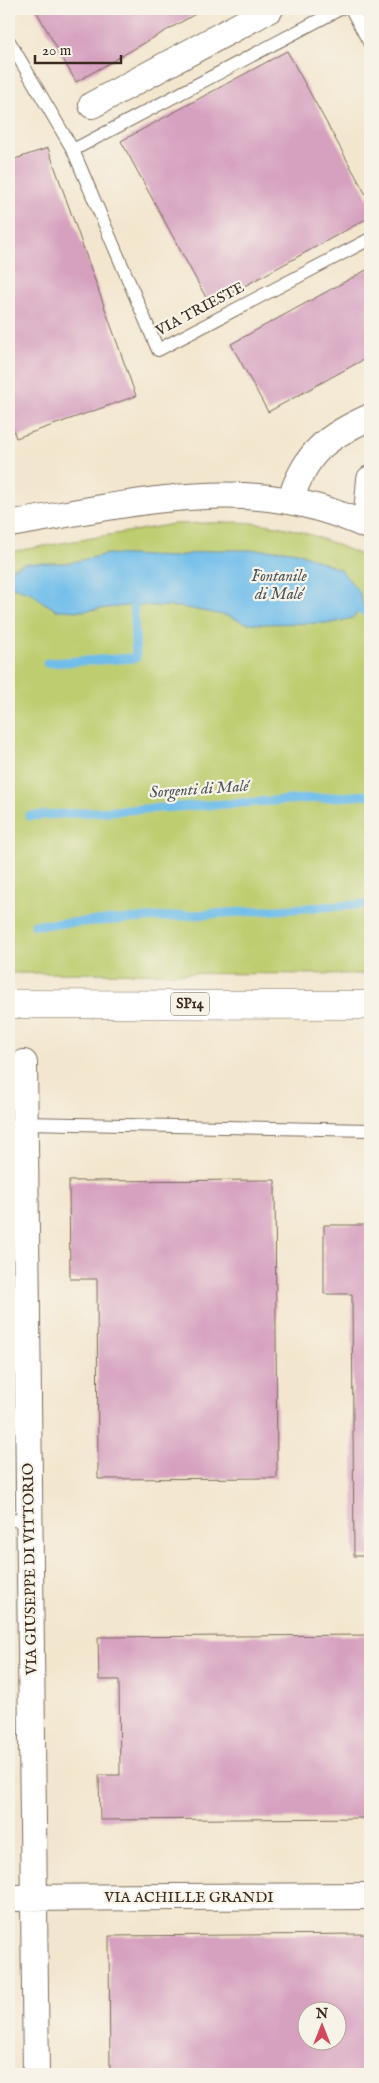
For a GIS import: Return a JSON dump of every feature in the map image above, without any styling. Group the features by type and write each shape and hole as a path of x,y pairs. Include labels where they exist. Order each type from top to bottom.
{"main road":[{"name":"SP14","path":"9,1004 370,1004"}],"street":[{"path":"92,105 270,9"},
{"path":"290,501 297,478 314,452 326,441 370,417"},
{"path":"9,524 190,497 258,497 290,501 336,514 368,526 370,479"},
{"name":"VIA GIUSEPPE DI VITTORIO","path":"19,1072 24,1123 19,1520 35,1898 36,2074"},
{"name":"VIA ACHILLE GRANDI","path":"9,1898 370,1896"}],"lane":[{"path":"73,150 340,9"},
{"path":"351,9 370,44"},
{"name":"VIA TRIESTE","path":"9,41 73,150 158,350 370,239"},
{"path":"24,1123 370,1130"}],"green space":[{"path":"257,523 306,533 370,559 370,974 9,973 9,552 174,524"}],"water":[{"name":"Fontanile di Malé","path":"213,550 283,550 297,552 341,570 359,592 364,608 352,618 332,623 261,624 245,623 229,616 181,607 134,605 81,611 56,610 32,593 9,586 9,569 26,563 69,563 107,554 172,557"}],"building":[{"path":"35,9 204,9 76,82"},
{"path":"287,51 370,202 370,217 210,305 121,141"},
{"path":"48,148 136,396 16,438 9,417 9,161"},
{"path":"370,268 370,356 268,412 231,344"},
{"path":"275,1180 277,1478 98,1479 97,1279 70,1279 69,1181"},
{"path":"324,1225 370,1225 370,1556 354,1556 352,1294 324,1294"},
{"path":"370,1635 370,1818 100,1820 99,1775 120,1775 119,1680 99,1680 98,1637"},
{"path":"370,1934 370,2074 110,2074 109,1936"}],"waterway":[{"path":"47,663 136,658 133,594"},
{"name":"Fontanile di Malé","path":"350,605 370,614"},
{"name":"Sorgenti di Malé","path":"29,816 370,795"},
{"name":"Sorgenti di Malé","path":"35,925 370,904"}]}
